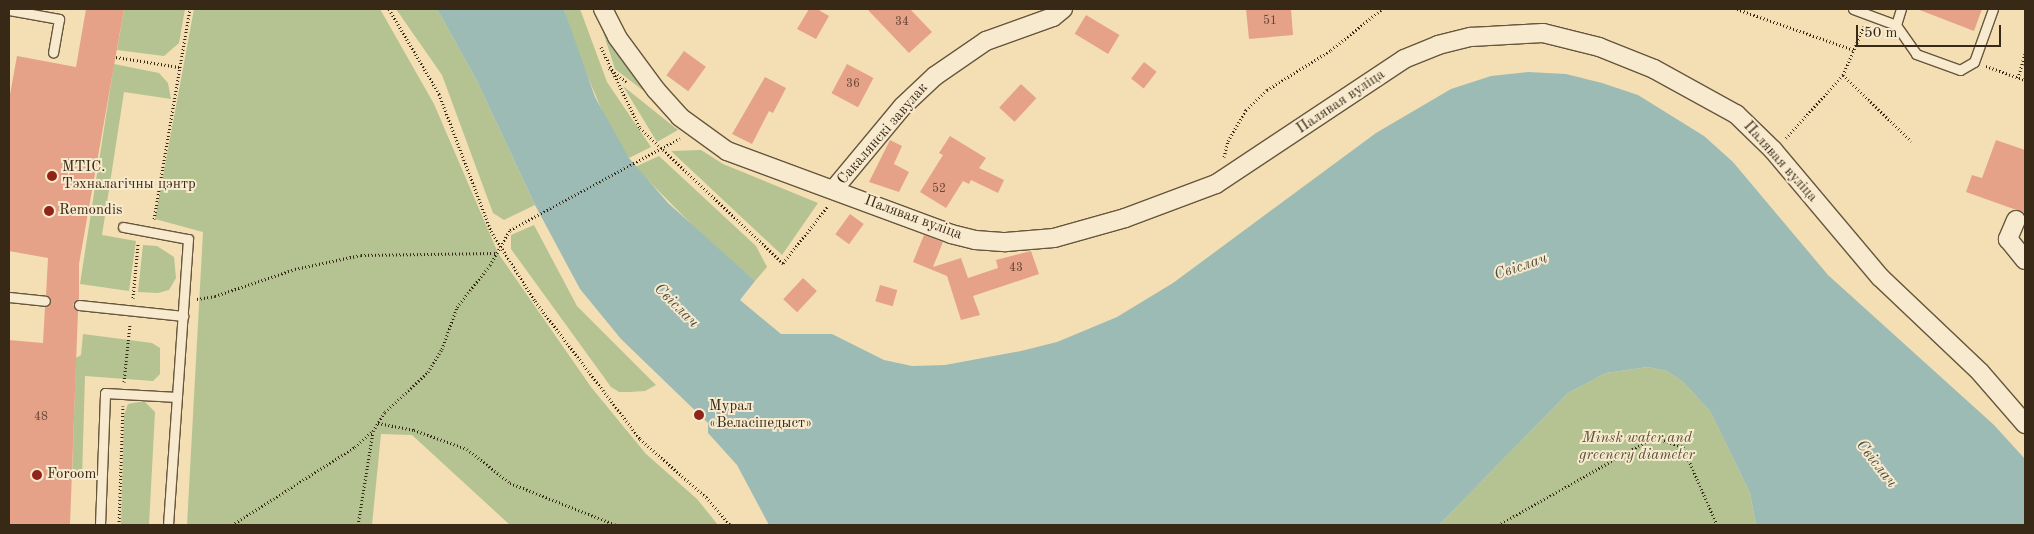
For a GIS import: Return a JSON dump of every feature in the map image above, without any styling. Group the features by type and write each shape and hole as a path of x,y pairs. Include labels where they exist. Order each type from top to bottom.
{"street":[{"name":"Палявая вуліца","path":"603,9 617,37 656,90 695,128 727,151 952,234 975,240 1006,242 1054,238 1125,218 1216,184 1404,60 1438,45 1470,37 1543,33 1599,46 1654,69 1736,114 1773,150 1880,277 1980,372 2025,424"},
{"name":"Сакалянскі завулак","path":"834,189 904,106 935,76 986,40 1053,17 1062,9"},
{"path":"2016,220 2008,239 2025,260"}],"lane":[{"path":"1853,9 1896,26 1916,54 1960,70 1974,62 1993,9"},
{"path":"1896,26 1902,9"},
{"path":"9,10 59,19 53,52"},
{"path":"123,226 188,239 168,525"},
{"path":"9,297 45,301"},
{"path":"79,305 183,316"},
{"path":"100,525 105,393 177,397"}],"path":[{"path":"154,220 190,9"},
{"path":"388,9 439,94 486,221 500,247 554,329 616,412 652,452 706,497 730,525"},
{"path":"1216,184 1228,141 1246,110 1268,90 1331,50 1382,9"},
{"path":"1737,9 1854,50 1843,75 1773,150"},
{"path":"599,42 607,67 640,128 782,263 836,196 834,189"},
{"path":"2018,78 2025,53"},
{"path":"116,57 179,67"},
{"path":"1974,62 2025,80"},
{"path":"1843,75 1911,141"},
{"path":"232,525 355,447 373,431 378,423 428,372 442,349 457,307 498,254 510,230 695,128"},
{"path":"119,525 123,394 138,244"},
{"path":"184,300 215,296 294,269 361,255 498,254"},
{"path":"378,423 414,430 467,449 510,482 616,525"},
{"path":"358,525 373,431"},
{"path":"1498,525 1654,437 1683,447 1717,525"}],"green space":[{"path":"124,9 185,9 179,43 164,56 117,50"},
{"path":"194,9 380,9 434,104 498,253 591,387 646,454 697,499 718,525 510,525 412,435 381,434 372,525 187,525 203,232 155,219"},
{"path":"396,9 437,9 476,79 535,205 504,220 493,213 442,75"},
{"path":"564,9 580,9 607,82 651,147 629,158 610,129 581,61"},
{"path":"596,10 631,72 657,101 615,69"},
{"path":"114,64 159,73 168,83 171,99 124,92 102,235 136,241 129,291 80,284"},
{"path":"623,86 678,130 657,142"},
{"path":"701,150 723,164 818,203 782,255 671,151"},
{"path":"659,156 756,246 767,267 755,281 706,239 635,167"},
{"path":"534,225 577,306 656,385 645,391 629,392 619,392 611,387 511,249 511,235"},
{"path":"143,245 157,246 174,257 176,278 169,290 158,293 138,292"},
{"path":"83,334 152,343 160,348 160,374 153,381 85,376 82,478 72,478 76,358 81,355"},
{"name":"Minsk water and greenery diameter","path":"1648,367 1667,371 1682,381 1710,411 1750,493 1756,525 1439,525 1568,393 1606,373"},
{"path":"144,401 155,412 149,525 121,525 124,415 128,404"}],"water":[{"name":"Свіслач","path":"437,9 564,9 595,97 629,158 668,203 755,281 740,300 781,334 832,334 884,360 912,366 945,365 1021,351 1057,342 1117,317 1173,283 1376,133 1451,89 1491,76 1528,72 1566,74 1602,83 1638,95 1704,136 1733,162 1828,275 1994,425 2025,459 2025,525 1756,525 1750,493 1710,411 1682,381 1667,371 1648,367 1606,373 1568,393 1439,525 769,525 737,465 708,433 708,423 621,339 580,289 535,205 476,79"}],"building":[{"path":"86,9 124,9 79,264 79,299 73,304 78,311 70,525 9,525 9,340 43,343 45,307 51,301 46,295 48,258 9,251 9,100 17,56 76,67"},
{"path":"809,9 817,9 829,16 816,39 797,29"},
{"path":"867,9 910,9 932,32 909,53"},
{"path":"1246,9 1291,9 1293,35 1249,39"},
{"path":"1917,9 1982,9 1974,31"},
{"path":"1086,15 1119,35 1108,54 1075,34"},
{"path":"684,51 706,67 688,91 666,75"},
{"path":"1144,62 1157,72 1144,88 1131,79"},
{"path":"847,64 873,78 858,107 832,93"},
{"path":"765,77 786,88 773,113 769,111 752,144 732,134"},
{"path":"1021,84 1036,98 1015,122 999,107"},
{"path":"950,136 986,158 979,168 1004,180 998,193 971,180 969,184 963,181 946,208 920,192 943,155 939,153"},
{"path":"890,140 902,146 892,168 894,164 909,172 899,192 869,182"},
{"path":"1996,140 2025,150 2025,213 1966,192 1972,175 1982,178"},
{"path":"850,214 864,224 849,244 835,234"},
{"path":"924,235 943,242 933,267 961,258 968,278 998,268 996,260 1031,251 1039,274 973,296 980,315 961,320 947,276 913,262"},
{"path":"803,278 817,291 797,312 783,299"},
{"path":"880,285 897,290 893,306 875,301"}],"place":[{"name":"МТІС. Тэхналагічны цэнтр","path":"52,176"},
{"name":"Remondis","path":"49,211"},
{"name":"Мурал «Веласіпедыст»","path":"699,415"},
{"name":"Foroom","path":"37,475"}]}
